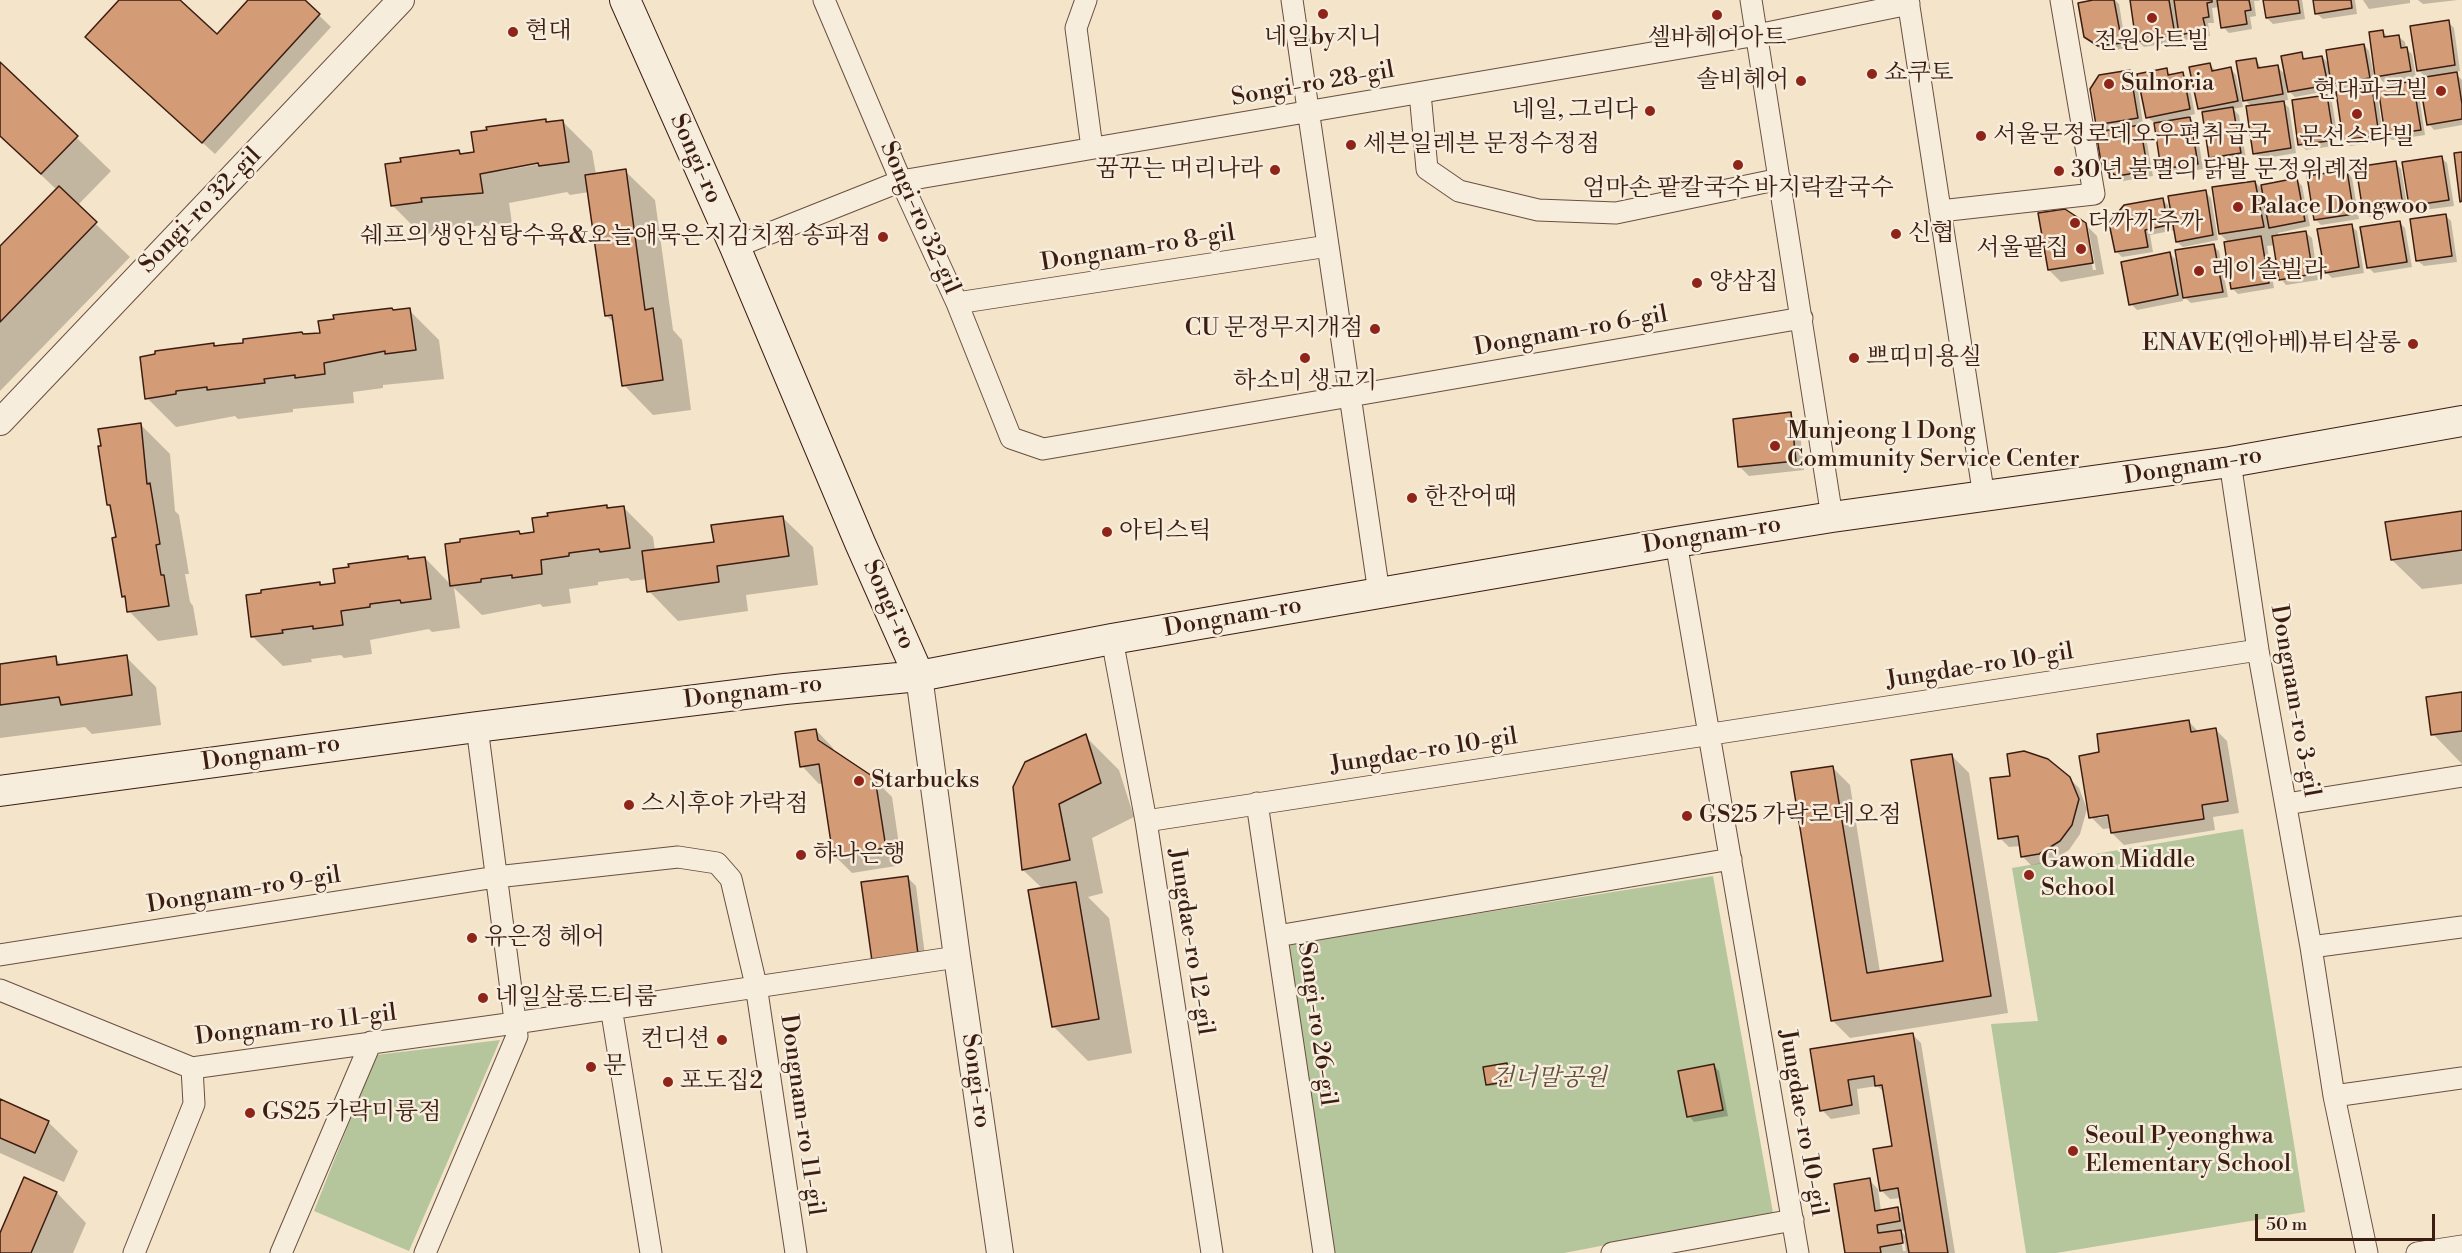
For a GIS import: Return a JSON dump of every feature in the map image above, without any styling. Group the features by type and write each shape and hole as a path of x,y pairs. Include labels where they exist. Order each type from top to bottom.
{"main road":[{"name":"Songi-ro","path":"625,0 735,247 919,676"},
{"name":"Dongnam-ro","path":"0,791 477,727 785,689 919,676 1112,639 1676,542 1832,517 2230,462 2462,421"}],"street":[{"name":"Songi-ro 32-gil","path":"0,422 401,0"},
{"name":"Songi-ro 32-gil","path":"824,0 957,303 1011,438 1043,449 1350,396"},
{"path":"1086,0 1076,28 1092,148"},
{"path":"1292,0 1379,593"},
{"path":"1751,0 1832,517"},
{"path":"1940,212 2094,194 2061,0"},
{"name":"Songi-ro 28-gil","path":"735,247 902,181 1757,35 1908,2"},
{"path":"1908,2 1984,497"},
{"path":"1420,93 1427,170 1459,192 1538,210 1616,213 1780,179"},
{"name":"Dongnam-ro 8-gil","path":"957,303 1328,246"},
{"name":"Dongnam-ro 6-gil","path":"1350,396 1802,318"},
{"name":"Dongnam-ro 3-gil","path":"2230,462 2258,650 2311,947 2334,1096 2367,1253"},
{"name":"Jungdae-ro 10-gil","path":"1676,542 1798,1253"},
{"name":"Jungdae-ro 12-gil","path":"1112,639 1146,821 1212,1253"},
{"name":"Jungdae-ro 10-gil","path":"1146,821 2258,650"},
{"name":"Songi-ro","path":"919,676 1000,1253"},
{"path":"424,1253 517,1036 477,727"},
{"path":"2286,804 2462,776"},
{"name":"Songi-ro 26-gil","path":"1257,803 1324,1253"},
{"name":"Dongnam-ro 11-gil","path":"496,877 678,857 717,863 731,879 756,985 796,1253"},
{"path":"1277,936 1731,859"},
{"name":"Dongnam-ro 9-gil","path":"0,956 496,877"},
{"path":"2311,947 2462,927"},
{"name":"Dongnam-ro 11-gil","path":"0,990 192,1068 515,1023 756,985 957,957"},
{"path":"611,1007 651,1253"},
{"path":"281,1253 371,1042"},
{"path":"134,1253 194,1104 192,1068"},
{"path":"2334,1096 2462,1078"},
{"path":"1612,1253 1649,1250 1792,1220"},
{"path":"2417,1253 2462,1246"}],"green space":[{"path":"2243,829 2305,1212 2056,1253 2026,1253 1991,1024 2038,1021 2012,868"},
{"name":"건너말공원","path":"1713,876 1773,1213 1564,1253 1332,1253 1288,944"},
{"path":"500,1040 409,1251 314,1211 376,1055"}],"building":[{"path":"119,0 180,0 217,34 248,0 305,0 320,14 202,143 85,37"},
{"path":"2114,0 2122,43 2098,46 2084,37 2078,3"},
{"name":"전원아트빌","path":"2130,0 2169,0 2175,35 2136,42"},
{"path":"2174,0 2212,0 2207,3 2209,17 2203,18 2206,30 2179,35"},
{"path":"2217,0 2249,0 2251,10 2245,11 2247,24 2221,28"},
{"path":"2263,0 2298,0 2300,13 2266,18"},
{"path":"2313,0 2351,0 2352,8 2315,14"},
{"path":"2449,20 2455,65 2417,71 2410,26"},
{"path":"2383,30 2384,37 2399,35 2401,48 2407,47 2411,71 2375,77 2369,32"},
{"path":"2364,44 2370,78 2331,84 2326,50"},
{"path":"2302,52 2303,59 2322,56 2328,85 2288,92 2281,56"},
{"path":"2256,58 2258,68 2278,65 2283,94 2243,101 2236,61"},
{"path":"0,62 78,136 41,174 0,136"},
{"path":"2210,63 2212,71 2231,67 2238,101 2198,109 2189,67"},
{"path":"2167,68 2168,75 2183,72 2190,109 2146,118 2137,74"},
{"path":"2130,70 2138,118 2096,125 2090,89 2099,75"},
{"name":"현대파크빌","path":"2457,72 2462,119 2427,125 2419,78"},
{"path":"2413,81 2421,130 2385,135 2378,87"},
{"name":"문선스타빌","path":"2372,87 2379,135 2343,140 2336,92"},
{"path":"2327,95 2333,133 2327,134 2328,141 2298,145 2292,100"},
{"path":"2284,101 2291,148 2253,154 2246,106"},
{"path":"2233,107 2241,153 2209,158 2202,112"},
{"path":"2190,117 2198,164 2161,169 2154,123"},
{"path":"546,119 546,122 563,120 569,162 539,166 538,163 480,174 483,193 421,198 422,202 391,206 385,164 401,162 400,158 459,150 460,154 474,152 471,132 487,130 486,127"},
{"path":"2140,125 2148,171 2117,176 2102,168 2096,132"},
{"path":"2462,152 2462,201 2460,202 2454,153"},
{"path":"2442,156 2449,200 2409,206 2402,162"},
{"path":"2396,161 2403,206 2363,212 2356,167"},
{"path":"626,169 645,310 653,308 663,380 622,386 612,315 605,316 585,175"},
{"path":"2347,170 2354,214 2314,220 2307,176"},
{"path":"2297,178 2305,221 2269,228 2261,185"},
{"name":"Palace Dongwoo","path":"2255,181 2264,227 2219,234 2212,187"},
{"path":"59,186 97,222 0,322 0,246"},
{"path":"2206,190 2213,235 2176,242 2168,196"},
{"path":"2163,198 2168,225 2145,230 2148,247 2115,252 2109,223 2124,205"},
{"path":"2065,209 2086,223 2093,263 2048,270 2038,213"},
{"path":"2446,214 2452,256 2416,261 2410,219"},
{"path":"2400,221 2407,262 2367,268 2360,227"},
{"path":"2352,224 2359,267 2325,273 2317,229"},
{"path":"2306,231 2313,274 2279,280 2272,236"},
{"path":"2261,236 2269,283 2231,289 2224,242"},
{"name":"레이솔빌라","path":"2214,244 2223,292 2183,298 2175,250"},
{"path":"2170,252 2178,295 2129,305 2121,262"},
{"path":"392,308 393,310 410,308 416,350 385,354 385,351 324,363 325,374 264,379 265,383 207,390 207,387 176,391 176,394 145,399 140,357 155,354 155,351 214,343 214,346 243,343 243,339 302,332 303,334 320,333 318,321 334,319 333,315"},
{"path":"1791,412 1796,461 1738,467 1733,419"},
{"path":"141,423 147,484 150,483 160,544 156,545 169,606 127,612 125,596 122,597 112,538 116,537 110,505 107,505 98,446 101,446 98,429"},
{"path":"607,505 607,508 624,506 630,548 569,553 569,556 541,560 542,574 481,579 481,582 450,586 445,544 460,542 460,539 519,531 520,534 534,532 532,518 548,516 547,513"},
{"path":"2462,511 2462,550 2391,560 2385,522"},
{"path":"783,516 789,556 717,566 719,582 647,592 642,551 714,542 711,525"},
{"path":"408,556 408,559 425,557 431,599 370,604 370,607 341,611 343,625 282,630 283,633 251,637 246,595 261,593 261,590 320,582 320,585 335,583 333,569 349,567 348,564"},
{"path":"127,655 132,695 61,705 59,697 0,705 0,664 56,656 57,665"},
{"path":"2462,692 2462,731 2431,735 2426,697"},
{"path":"2189,720 2191,732 2216,728 2228,801 2202,805 2204,819 2111,833 2108,815 2089,818 2079,756 2099,752 2097,734"},
{"path":"816,729 818,740 875,778 886,848 833,856 819,764 800,767 795,732"},
{"path":"1086,734 1101,783 1059,804 1070,860 1022,870 1013,787 1025,762"},
{"path":"2024,751 2048,759 2070,777 2079,799 2072,825 2060,841 2039,854 2021,857 2018,836 1998,839 1990,778 2010,776 2007,754"},
{"path":"1952,754 1991,996 1831,1021 1791,772 1833,766 1867,973 1943,961 1911,760"},
{"path":"908,876 918,954 872,961 861,882"},
{"path":"1076,882 1099,1019 1052,1027 1028,890"},
{"path":"1913,1033 1948,1253 1909,1253 1898,1188 1880,1191 1873,1149 1892,1146 1882,1085 1875,1086 1874,1076 1848,1080 1852,1105 1820,1111 1810,1049"},
{"path":"1507,1063 1510,1081 1486,1085 1483,1067"},
{"path":"1714,1064 1723,1110 1687,1117 1678,1071"},
{"path":"0,1099 49,1121 35,1153 0,1138"},
{"path":"24,1177 57,1192 31,1253 0,1253 0,1233"},
{"path":"1870,1178 1875,1211 1898,1207 1900,1221 1877,1225 1878,1233 1901,1230 1903,1243 1880,1247 1881,1253 1845,1253 1834,1184"}],"place":[{"name":"네일by지니","path":"1323,14"},
{"name":"셀바헤어아트","path":"1717,15"},
{"name":"전원아트빌","path":"2152,18"},
{"name":"현대","path":"513,32"},
{"name":"쇼쿠토","path":"1872,74"},
{"name":"솔비헤어","path":"1801,81"},
{"name":"Sulnoria","path":"2109,84"},
{"name":"현대파크빌","path":"2441,91"},
{"name":"네일, 그리다","path":"1650,111"},
{"name":"문선스타빌","path":"2357,114"},
{"name":"서울문정로데오우편취급국","path":"1981,136"},
{"name":"세븐일레븐 문정수정점","path":"1351,145"},
{"name":"엄마손 팥칼국수 바지락칼국수","path":"1738,165"},
{"name":"꿈꾸는 머리나라","path":"1275,170"},
{"name":"30년 불멸의 닭발 문정위례점","path":"2059,171"},
{"name":"Palace Dongwoo","path":"2238,207"},
{"name":"더까까주까","path":"2075,223"},
{"name":"신협","path":"1896,234"},
{"name":"쉐프의생안심탕수육&오늘애묵은지김치찜 송파점","path":"883,237"},
{"name":"서울팥집","path":"2081,249"},
{"name":"레이솔빌라","path":"2199,271"},
{"name":"양삼집","path":"1697,283"},
{"name":"CU 문정무지개점","path":"1375,329"},
{"name":"ENAVE(엔아베)뷰티살롱","path":"2413,344"},
{"name":"하소미 생고기","path":"1305,358"},
{"name":"쁘띠미용실","path":"1854,358"},
{"name":"Munjeong 1 Dong Community Service Center","path":"1775,446"},
{"name":"한잔어때","path":"1412,498"},
{"name":"아티스틱","path":"1107,532"},
{"name":"Starbucks","path":"859,781"},
{"name":"스시후야 가락점","path":"629,805"},
{"name":"GS25 가락로데오점","path":"1687,816"},
{"name":"하나은행","path":"801,855"},
{"name":"Gawon Middle School","path":"2029,875"},
{"name":"유은정 헤어","path":"472,938"},
{"name":"네일살롱드티룸","path":"483,998"},
{"name":"컨디션","path":"722,1040"},
{"name":"문","path":"591,1067"},
{"name":"포도집2","path":"668,1082"},
{"name":"GS25 가락미륭점","path":"250,1113"},
{"name":"Seoul Pyeonghwa Elementary School","path":"2073,1151"}]}
